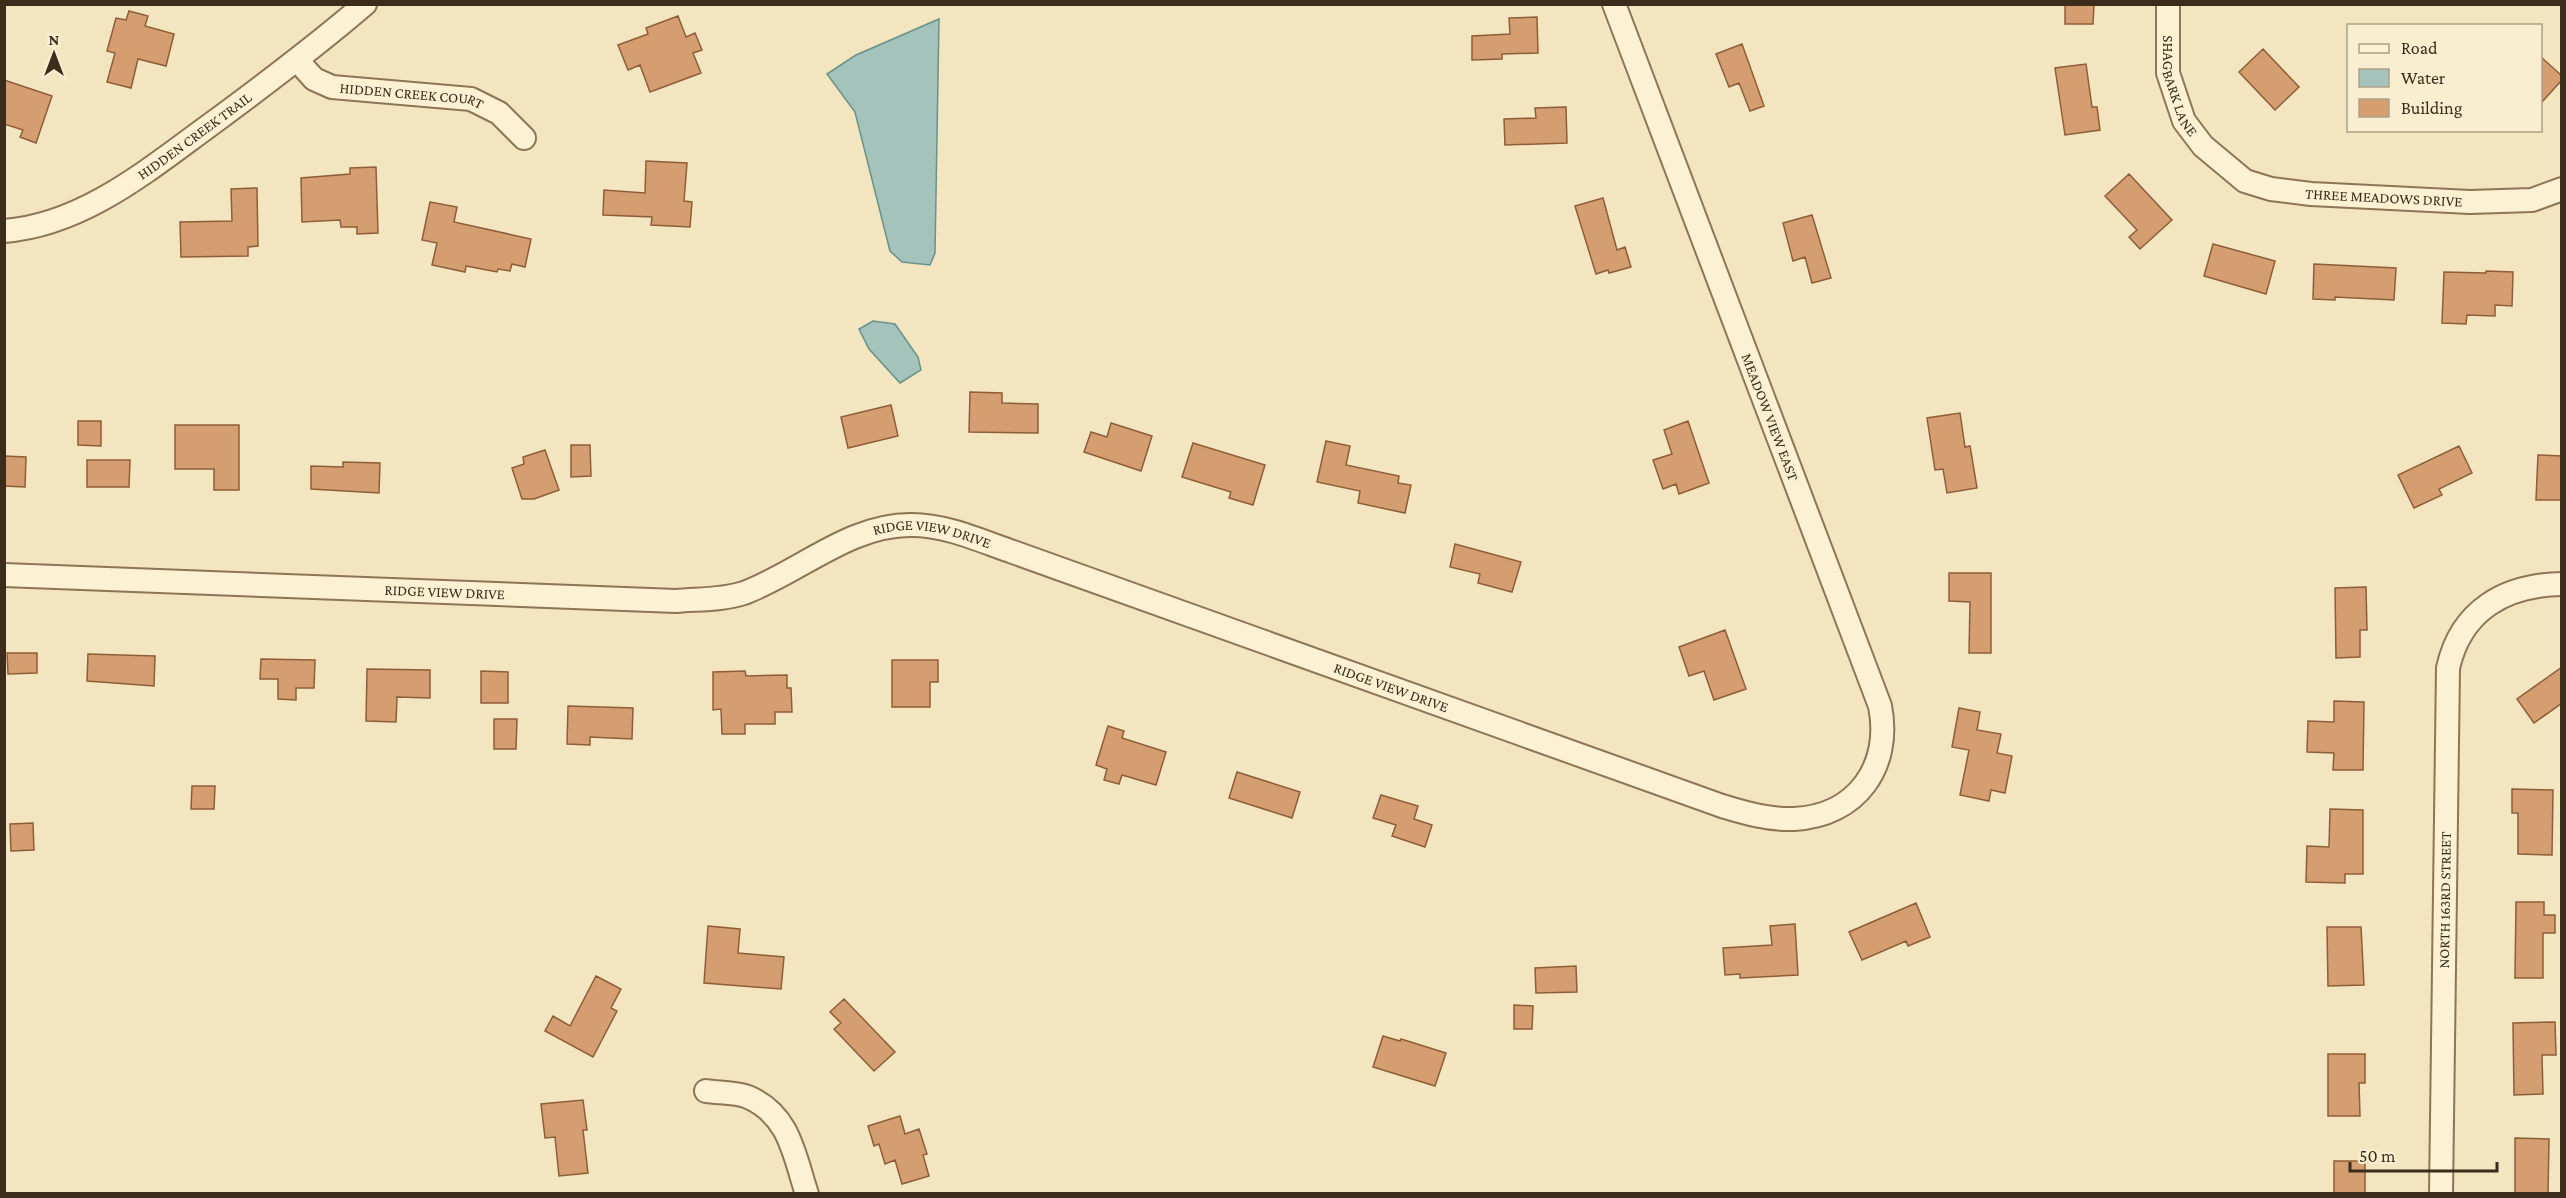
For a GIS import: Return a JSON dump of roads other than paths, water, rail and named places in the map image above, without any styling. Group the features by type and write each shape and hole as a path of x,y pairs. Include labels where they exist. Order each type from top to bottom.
{"street":[{"name":"HIDDEN CREEK TRAIL","path":"4,231 20,230 68,216 129,184 298,61 365,4"},
{"name":"MEADOW VIEW EAST","path":"1614,4 1880,706 1883,723 1882,744 1876,765 1860,792 1844,805 1826,813"},
{"name":"SHAGBARK LANE","path":"2168,4 2168,73 2172,91 2184,121 2216,157"},
{"name":"HIDDEN CREEK COURT","path":"298,61 314,80 332,87 471,99 499,113 524,138"},
{"name":"THREE MEADOWS DRIVE","path":"2216,157 2245,181 2271,189 2311,194 2505,202 2532,200 2562,189"},
{"name":"RIDGE VIEW DRIVE","path":"4,575 627,601 695,600 750,590 786,574 857,536 885,527 911,525 934,527 1012,552 1722,806 1755,816 1792,819 1826,813"},
{"name":"NORTH 163RD STREET","path":"2441,1194 2446,694 2452,650 2475,616 2495,599 2511,592 2562,584"},
{"path":"706,1091 747,1096 770,1113 788,1132 807,1194"}],"water":[{"path":"939,19 935,253 930,265 902,262 890,251 855,112 827,74 856,55"},
{"path":"873,321 895,324 918,357 921,370 900,383 869,349 859,329"}]}
